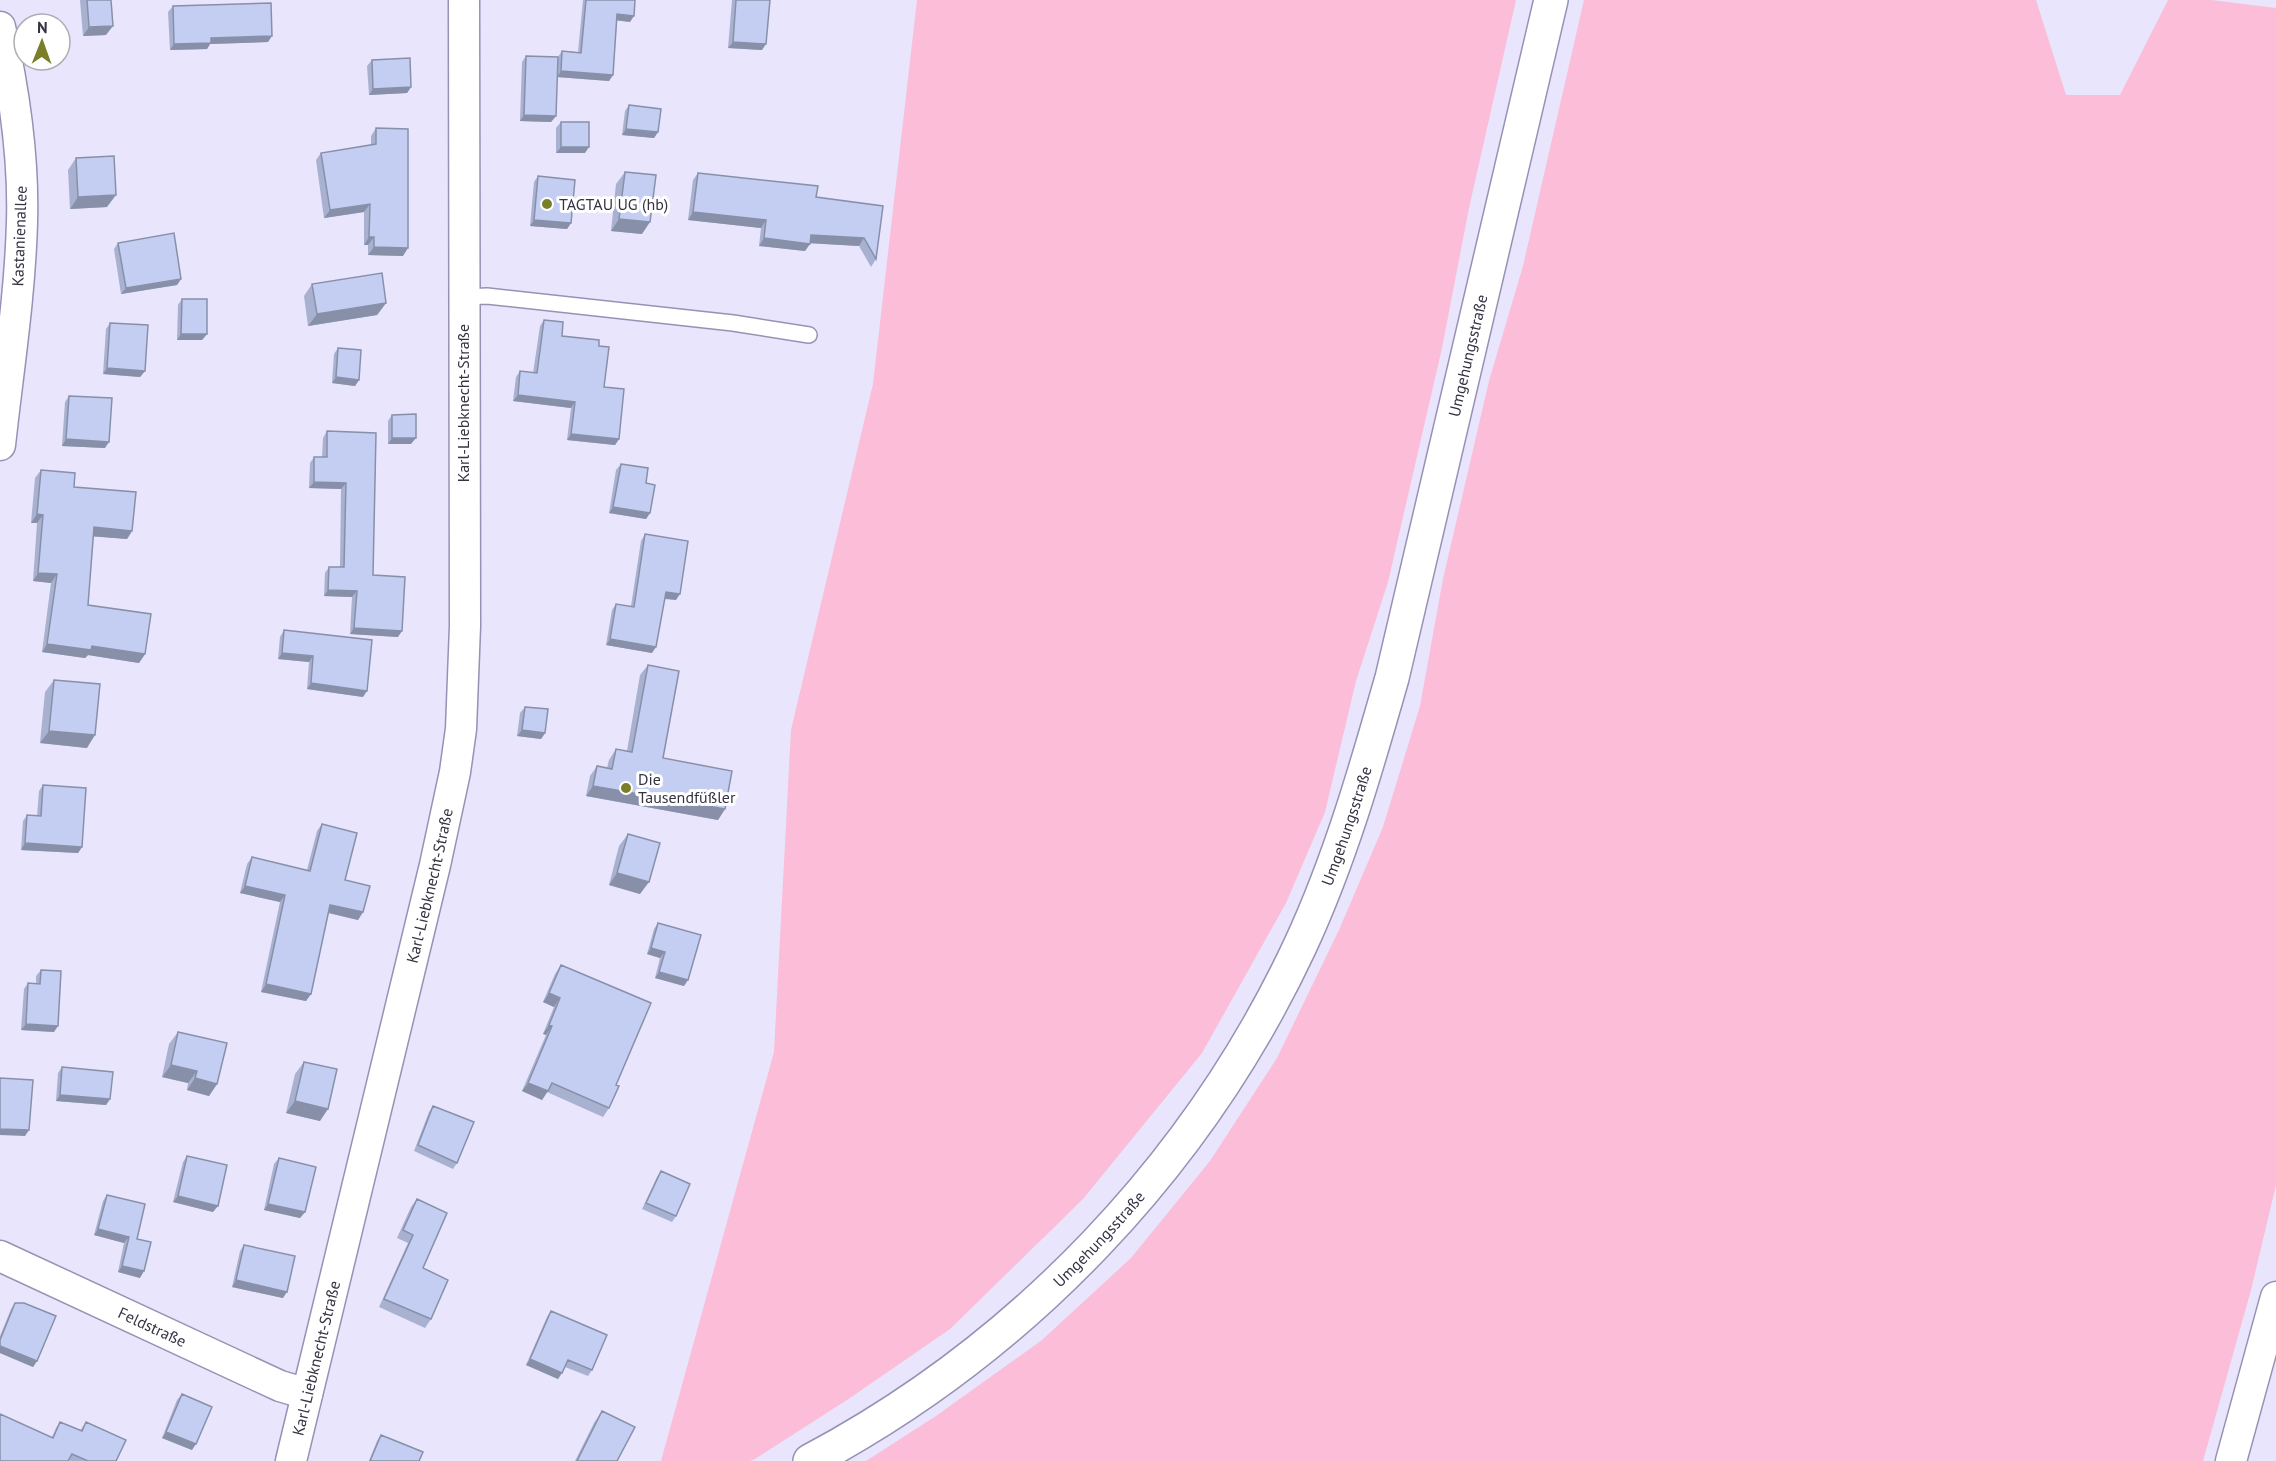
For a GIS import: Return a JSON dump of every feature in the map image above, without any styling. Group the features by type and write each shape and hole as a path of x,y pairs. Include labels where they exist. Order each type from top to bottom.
{"main road":[{"name":"Umgehungsstraße","path":"810,1461 916,1398 976,1353 1034,1305 1097,1245 1146,1188 1198,1118 1264,1014 1300,947 1335,864 1366,770 1392,678 1551,0"}],"street":[{"name":"Karl-Liebknecht-Straße","path":"291,1461 435,865 461,729 465,626 464,0"},
{"name":"Kastanienallee","path":"0,27 18,138 22,220 21,256 0,445"},
{"name":"Feldstraße","path":"0,1256 270,1381 307,1394"},
{"path":"2231,1461 2276,1297"}],"lane":[{"path":"463,297 485,296 722,322 809,335"}],"shaded area":[{"path":"917,0 1516,0 1469,208 1442,348 1388,582 1356,681 1325,812 1286,903 1202,1053 1083,1199 950,1329 850,1398 755,1459 750,1461 661,1461 774,1052 791,730 873,384"},
{"path":"1584,0 2036,0 2066,95 2120,95 2168,0 2211,0 2276,8 2276,1185 2251,1290 2203,1461 866,1461 936,1416 1042,1340 1131,1258 1210,1161 1277,1058 1339,930 1383,827 1420,706 1443,579 1489,381 1523,266"}],"building":[{"path":"87,0 111,0 113,26 89,27"},
{"path":"586,0 635,0 634,16 617,14 613,75 561,71 562,51 581,53"},
{"path":"736,0 770,0 766,44 733,42"},
{"path":"271,3 272,36 211,38 211,43 174,44 173,6"},
{"path":"526,56 558,57 556,116 524,115"},
{"path":"410,58 411,87 373,89 372,60"},
{"path":"629,105 661,109 658,132 626,129"},
{"path":"561,122 589,122 589,147 561,147"},
{"path":"376,128 408,129 408,248 374,247 374,237 369,237 370,204 330,210 321,153 376,144"},
{"path":"114,156 116,195 78,197 76,158"},
{"path":"625,172 656,175 650,222 619,219"},
{"path":"698,173 818,186 816,197 883,206 876,259 864,238 811,235 810,244 764,238 766,220 693,212"},
{"path":"538,176 575,180 571,223 534,220"},
{"path":"174,233 181,279 126,288 118,243"},
{"path":"382,273 386,303 317,314 312,284"},
{"path":"182,299 207,299 207,334 181,334"},
{"path":"544,320 563,322 562,336 599,340 599,346 609,347 604,387 624,389 619,439 571,434 575,402 518,395 520,371 537,373"},
{"path":"110,323 148,325 145,371 107,368"},
{"path":"338,348 361,350 359,380 336,377"},
{"path":"69,396 112,398 109,442 66,439"},
{"path":"416,414 416,438 392,438 392,415"},
{"path":"327,431 376,433 373,575 405,577 402,631 354,628 357,591 328,590 329,567 344,567 346,483 314,482 314,457 327,457"},
{"path":"621,464 648,468 646,483 655,485 650,513 613,507"},
{"path":"41,470 75,473 74,487 136,492 132,531 94,527 88,605 151,614 145,654 92,646 91,650 47,644 57,574 38,573 43,515 37,514"},
{"path":"645,534 688,541 680,594 666,592 656,647 610,639 616,604 634,607"},
{"path":"284,630 372,640 367,691 311,683 313,656 282,653"},
{"path":"648,665 679,671 663,758 732,771 725,809 593,786 597,766 612,769 616,749 632,752"},
{"path":"54,680 100,684 95,735 49,731"},
{"path":"525,707 548,709 545,733 522,730"},
{"path":"43,785 86,788 82,847 25,843 27,815 41,816"},
{"path":"322,824 357,833 345,880 370,886 363,912 330,905 311,994 266,984 285,895 245,886 252,857 310,871"},
{"path":"628,834 660,843 649,882 617,873"},
{"path":"658,923 701,935 688,980 659,972 665,952 651,948"},
{"path":"561,965 651,1003 616,1085 619,1086 609,1108 552,1083 548,1091 528,1083 552,1026 549,1025 560,998 549,993"},
{"path":"41,970 61,971 58,1026 26,1024 28,983 40,984"},
{"path":"178,1032 227,1043 217,1084 195,1078 197,1071 171,1065"},
{"path":"304,1062 337,1069 328,1109 295,1101"},
{"path":"62,1067 113,1072 110,1099 60,1095"},
{"path":"0,1078 33,1080 29,1130 0,1129"},
{"path":"433,1106 474,1122 457,1163 418,1145"},
{"path":"187,1156 227,1165 218,1206 178,1196"},
{"path":"279,1158 316,1167 305,1212 268,1204"},
{"path":"661,1171 690,1184 676,1216 646,1203"},
{"path":"107,1195 145,1204 137,1239 151,1242 144,1271 122,1266 129,1237 98,1229"},
{"path":"417,1199 447,1213 423,1268 448,1280 431,1319 384,1299 413,1235 403,1230"},
{"path":"244,1245 295,1256 287,1292 236,1280"},
{"path":"15,1303 24,1303 56,1316 37,1361 0,1346 0,1340"},
{"path":"551,1311 607,1335 592,1370 568,1360 562,1373 530,1359"},
{"path":"182,1394 212,1407 196,1444 166,1432"},
{"path":"602,1411 635,1427 617,1461 577,1461"},
{"path":"0,1414 53,1438 60,1422 82,1431 86,1422 126,1440 116,1461 88,1461 72,1454 68,1461 0,1461"},
{"path":"381,1435 423,1452 419,1461 370,1461"}],"place":[{"name":"TAGTAU UG (hb)","path":"547,204"},
{"name":"Die Tausendfüßler","path":"626,788"}]}
